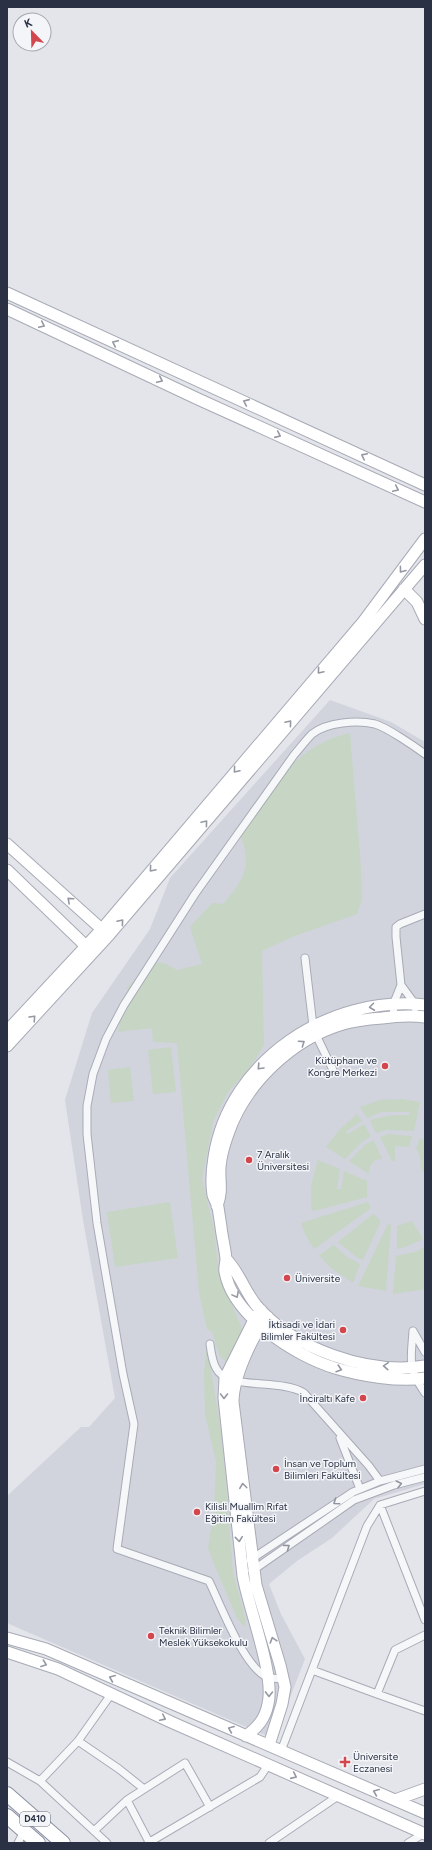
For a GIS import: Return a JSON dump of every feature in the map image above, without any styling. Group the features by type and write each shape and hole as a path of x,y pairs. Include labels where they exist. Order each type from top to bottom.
{"highway":[{"name":"D410","path":"7,1794 63,1843"},
{"name":"D410","path":"7,1816 21,1837 38,1843"}],"street":[{"path":"7,293 425,485"},
{"path":"7,309 168,383 198,399 425,502"},
{"path":"106,932 363,622 425,539"},
{"path":"7,1032 106,932 425,565"},
{"path":"404,589 417,602 425,619"},
{"path":"283,1679 268,1678 256,1669 246,1656 209,1580 117,1549 134,1424 123,1374 97,1223 87,1134 87,1106 93,1074 106,1039 124,1005 195,894 294,755 312,734 336,724 376,724 425,754"},
{"path":"7,844 106,932"},
{"path":"7,870 90,949"},
{"path":"394,1017 393,1005 401,985 396,927 425,914"},
{"path":"7,1046 90,949"},
{"path":"305,958 315,1031 333,1070"},
{"path":"401,985 420,1005 420,1017 367,1019 315,1031 296,1036 272,1055 256,1072 234,1100 221,1129 214,1157 212,1183 213,1196 217,1206 226,1259 225,1271 228,1281 240,1304 257,1323 295,1350 328,1366 361,1374 420,1379"},
{"path":"315,1031 345,1013 369,1007 420,1005"},
{"path":"226,1259 233,1266 245,1289 265,1314 299,1339 335,1358 365,1364 411,1367 425,1366"},
{"path":"246,1736 259,1726 263,1718 268,1704 268,1678 241,1564 224,1398 225,1378 257,1323 265,1314"},
{"path":"257,1323 251,1344 233,1390 233,1402 256,1585 285,1687 282,1704 269,1745"},
{"path":"425,1352 413,1331 411,1367 420,1379 425,1392"},
{"path":"210,1344 216,1369 225,1378 236,1381 278,1384 297,1389 304,1393 369,1466 380,1482"},
{"path":"339,1434 360,1489"},
{"path":"243,1576 253,1565 344,1497 360,1489 380,1482 425,1469"},
{"path":"241,1564 253,1565 354,1500 388,1487 425,1477"},
{"path":"281,1751 366,1526 380,1505 425,1491"},
{"path":"380,1505 425,1620"},
{"path":"377,1694 395,1650 425,1636"},
{"path":"7,1638 46,1649 425,1813"},
{"path":"7,1652 58,1669 112,1693 171,1722 338,1796 424,1831"},
{"path":"312,1670 425,1711"},
{"path":"40,1781 78,1741 112,1693"},
{"path":"78,1741 119,1769 144,1789"},
{"path":"7,1762 40,1781 107,1843"},
{"path":"94,1831 127,1800 185,1763 210,1807"},
{"path":"127,1800 148,1843 260,1777 268,1765"},
{"path":"395,1800 425,1789"},
{"path":"269,1843 338,1796"},
{"path":"408,1843 424,1831"}],"shaded area":[{"name":"7 Aralık Üniversitesi","path":"330,700 391,722 425,742 425,1484 374,1499 332,1538 297,1561 269,1584 281,1614 305,1659 274,1739 9,1624 7,1621 7,1496 81,1427 89,1427 115,1398 83,1220 65,1100 92,1013 150,929 170,878"}],"green space":[{"path":"350,733 361,867 362,899 357,914 292,937 262,951 264,1045 251,1066 228,1092 213,1122 202,1179 214,1229 219,1274 243,1331 226,1362 220,1357 212,1332 207,1329 199,1292 177,1043 153,1042 152,1028 118,1032 128,987 151,962 164,963 177,970 202,964 190,927 212,903 223,904 237,887 246,863 246,854 239,832 273,785 299,759 314,748 331,739"},
{"path":"171,1047 176,1092 153,1094 148,1050"},
{"path":"130,1067 134,1101 111,1103 108,1070"},
{"path":"402,1099 420,1102 414,1131 386,1130 376,1133 370,1121 373,1119 392,1115 409,1115 410,1112 381,1112 367,1118 360,1107 380,1100"},
{"path":"357,1114 362,1121 346,1131 348,1134 364,1124 371,1136 362,1142 345,1159 326,1147 340,1129"},
{"path":"388,1134 412,1136 409,1147 395,1146 395,1161 392,1161 380,1137"},
{"path":"420,1138 425,1140 425,1170 422,1172 420,1167 420,1156 416,1149"},
{"path":"374,1140 382,1159 376,1160 372,1163 369,1174 349,1161 366,1144"},
{"path":"318,1160 340,1169 337,1189 341,1189 344,1171 367,1181 367,1197 314,1211 311,1209 311,1186"},
{"path":"170,1202 178,1258 115,1267 107,1212"},
{"path":"368,1202 371,1208 314,1249 305,1234 301,1223"},
{"path":"373,1214 380,1219 380,1223 363,1260 356,1257 338,1242"},
{"path":"412,1221 423,1239 397,1249 397,1226"},
{"path":"388,1224 391,1225 386,1291 358,1286"},
{"path":"334,1245 347,1257 360,1264 353,1283 331,1268 319,1255"},
{"path":"425,1247 425,1289 393,1294 396,1256 415,1252"},
{"path":"207,1346 220,1424 233,1572 246,1621 244,1627 237,1618 208,1548 214,1510 216,1462 205,1414 204,1372"}],"place":[{"name":"Kütüphane ve Kongre Merkezi","path":"385,1066"},
{"name":"7 Aralık Üniversitesi","path":"249,1160"},
{"name":"Üniversite","path":"287,1278"},
{"name":"İktisadi ve İdari Bilimler Fakültesi","path":"343,1330"},
{"name":"İnciraltı Kafe","path":"363,1398"},
{"name":"İnsan ve Toplum Bilimleri Fakültesi","path":"276,1469"},
{"name":"Kilisli Muallim Rıfat Eğitim Fakültesi","path":"197,1512"},
{"name":"Teknik Bilimler Meslek Yüksekokulu","path":"151,1636"},
{"name":"Üniversite Eczanesi","path":"345,1762"}]}
